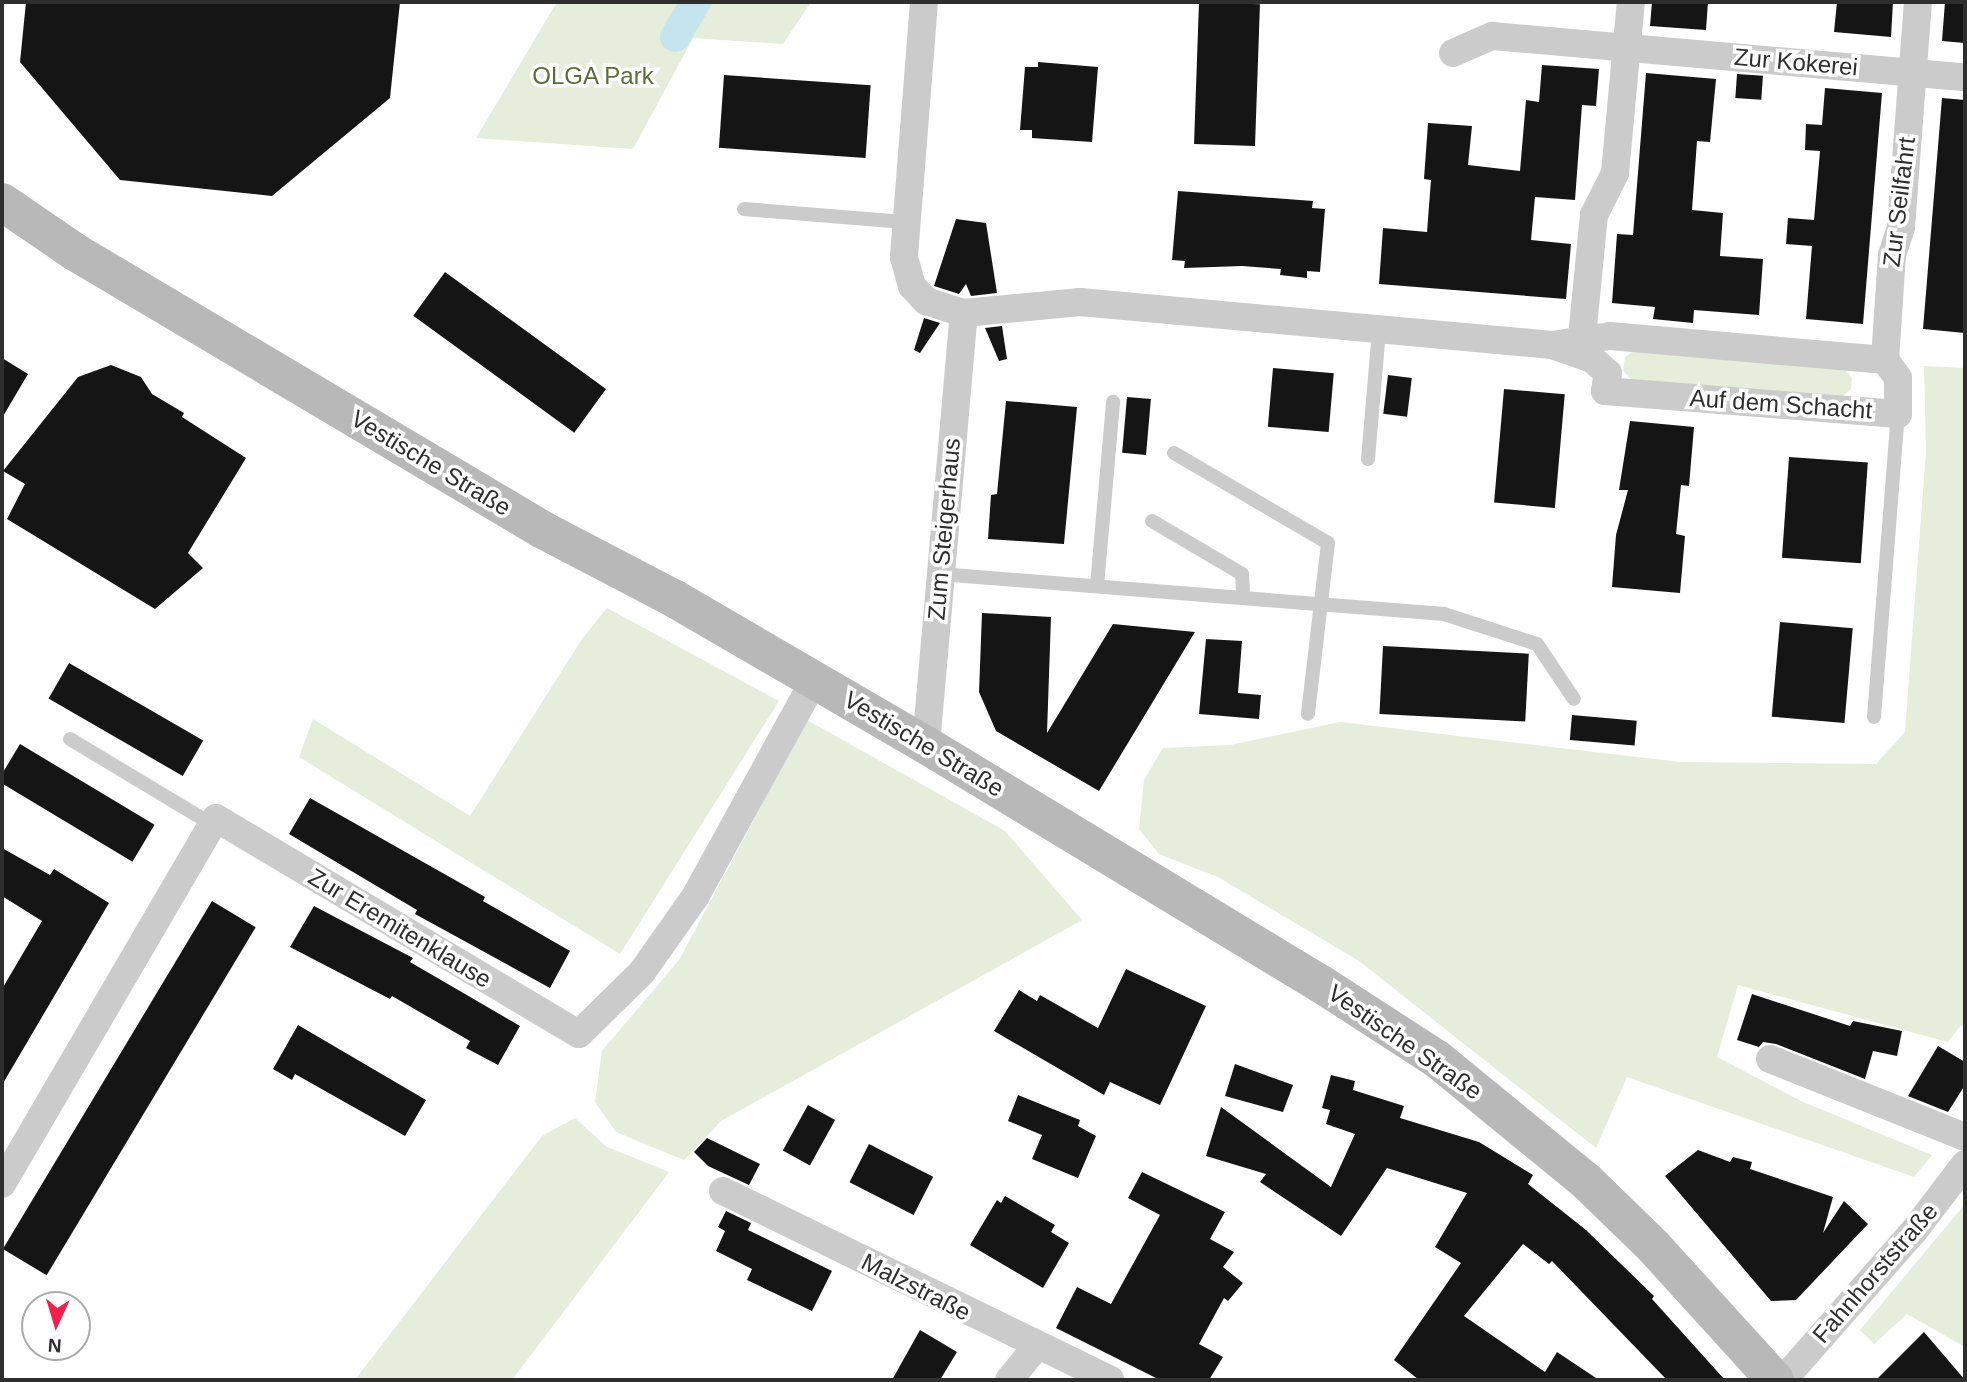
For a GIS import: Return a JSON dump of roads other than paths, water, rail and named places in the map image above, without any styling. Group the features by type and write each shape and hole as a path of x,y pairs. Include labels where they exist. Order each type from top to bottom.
{"street":[{"path":"924,2 904,257 912,286 926,301 964,313"},
{"path":"1582,337 1594,215 1615,173 1631,2"},
{"name":"Zur Seilfahrt","path":"1885,360 1919,2"},
{"name":"Zur Kokerei","path":"1453,54 1492,36 1965,77"},
{"name":"Vestische Straße","path":"2,202 75,252 542,530 815,679 926,745 1437,1059 1585,1180 1672,1266 1774,1380"},
{"name":"Auf dem Schacht","path":"964,313 1080,302 1155,311 1552,345 1592,359 1608,373 1605,391 1898,414 1898,378 1885,360 1582,337 1552,345"},
{"name":"Zum Steigerhaus","path":"926,745 964,313"},
{"name":"Zur Eremitenklause","path":"213,825 216,818 579,1034 642,972 695,897 815,679"},
{"path":"2,1184 213,825"},
{"path":"1770,1059 1965,1137"},
{"name":"Fahnhorststraße","path":"1783,1380 1914,1231 1965,1164"},
{"name":"Malzstraße","path":"723,1191 1036,1347 1111,1380"},
{"path":"1009,1380 1036,1347"}],"lane":[{"path":"744,209 907,222"},
{"path":"1367,459 1379,331"},
{"path":"1097,586 1113,402"},
{"path":"1874,717 1898,414"},
{"path":"1174,453 1328,543 1308,714"},
{"path":"1152,522 1242,574 1243,596"},
{"path":"940,574 1322,602 1444,614 1538,644 1573,699"},
{"path":"70,739 213,825"}],"waterway":[{"path":"675,37 696,2"}],"park label":[{"name":"OLGA Park","path":"593,76"}]}
